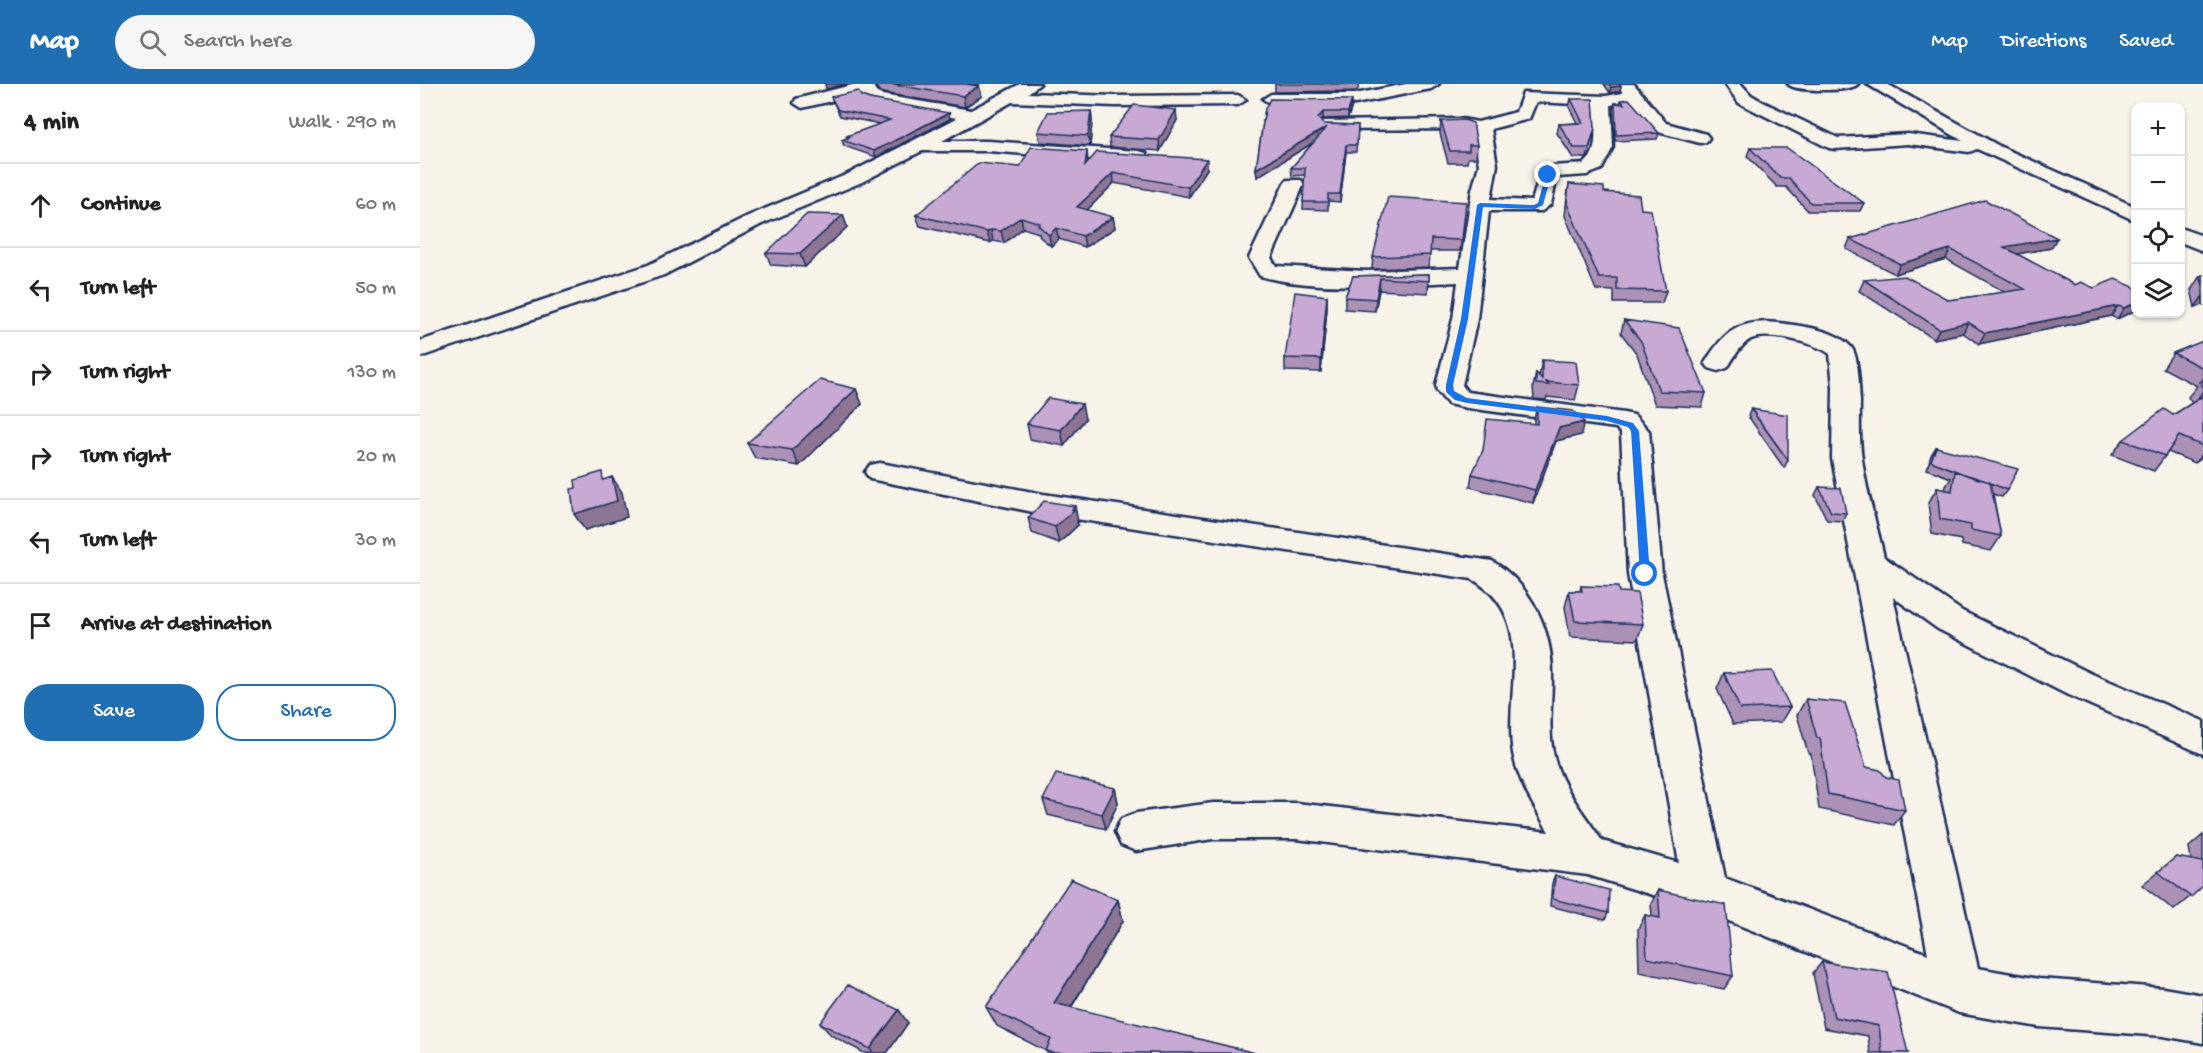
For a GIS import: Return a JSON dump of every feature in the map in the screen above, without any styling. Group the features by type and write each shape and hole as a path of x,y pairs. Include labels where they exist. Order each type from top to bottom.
{"street":[{"path":"420,349 656,270 755,220 855,178 1032,84"},
{"path":"1271,99 1355,99 1431,84"},
{"path":"1733,84 1744,99 1835,144 1908,139 1994,151"},
{"path":"1796,84 1850,84"},
{"path":"1875,84 1994,151 2131,213"},
{"path":"802,103 865,86 870,96 878,99 973,116"},
{"path":"1480,205 1535,207 1541,204 1548,175 1552,172 1587,169 1595,165 1604,147 1601,105 1630,90 1660,127 1700,138"},
{"path":"1011,97 1238,100"},
{"path":"1329,125 1462,124 1478,127 1522,115 1529,98 1605,101"},
{"path":"1478,127 1483,131 1488,165 1480,205 1465,319 1449,385 1450,392 1467,400 1624,422 1635,431 1645,574 1706,891"},
{"path":"919,146 988,146 1156,159"},
{"path":"1294,184 1260,258 1268,271 1282,275 1333,278 1472,275"},
{"path":"814,216 827,204 847,192"},
{"path":"728,234 790,226"},
{"path":"2185,236 2203,244"},
{"path":"1718,363 1729,345 1748,331 1757,330 1807,335 1829,342 1842,352 1846,387 1847,459 1959,990"},
{"path":"880,472 1043,504 1480,569 1499,580 1511,596 1530,633 1534,674 1530,730 1536,763 1555,804 1588,856"},
{"path":"1868,562 1950,620 2079,684 2203,738"},
{"path":"1136,832 1213,821 1296,821 1588,856 1706,891 1959,990 2038,1003 2163,1012 2203,1019"}],"building":[{"path":"889,84 966,84 979,86 963,96"},
{"path":"1609,84 1620,84 1621,86 1611,87"},
{"path":"858,91 861,96 870,99 949,113 874,151 842,140 890,120 838,110 831,97"},
{"path":"1270,99 1352,100 1348,112 1323,112 1318,118 1323,124 1358,125 1357,145 1346,145 1340,194 1328,194 1328,202 1303,202 1305,168 1291,168 1327,127 1256,169 1265,109"},
{"path":"1571,99 1593,99 1595,128 1589,148 1574,148 1559,124 1583,123"},
{"path":"1629,99 1659,133 1616,135 1615,103 1624,104 1621,100"},
{"path":"1134,105 1176,110 1159,140 1109,137"},
{"path":"1091,111 1088,136 1038,132 1048,112"},
{"path":"1465,120 1473,123 1477,145 1469,145 1469,151 1450,151 1441,121"},
{"path":"1031,147 1087,151 1085,166 1097,152 1207,159 1188,187 1113,173 1077,207 1113,217 1083,236 1056,228 1049,235 1038,225 1040,223 1021,217 1001,231 987,232 916,215 979,163 1020,167"},
{"path":"1750,148 1787,148 1864,203 1811,203 1789,178 1780,178"},
{"path":"1569,184 1604,187 1604,192 1639,195 1641,209 1651,210 1666,291 1617,290 1617,278 1599,278 1567,204"},
{"path":"1388,197 1466,202 1462,240 1431,239 1430,255 1373,257"},
{"path":"1985,200 2057,238 2004,247 2075,285 2081,282 2094,288 2115,279 2131,286 2131,305 1985,333 1968,322 1939,329 1864,280 1905,276 1949,300 2025,289 1950,249 1900,264 1850,239"},
{"path":"807,214 843,215 800,254 766,253"},
{"path":"1429,274 1429,281 1380,278 1376,299 1345,297 1353,276"},
{"path":"1295,292 1327,296 1321,359 1285,358"},
{"path":"1624,320 1679,328 1706,393 1659,391 1641,341"},
{"path":"2203,341 2203,368 2173,353"},
{"path":"1542,360 1576,362 1579,385 1546,382 1549,385 1536,384 1536,373 1542,379"},
{"path":"820,380 856,389 792,450 747,443"},
{"path":"2203,396 2203,446 2179,436 2165,456 2123,440 2164,409 2173,415"},
{"path":"1048,398 1082,404 1061,430 1027,424"},
{"path":"1537,407 1573,411 1584,422 1559,428 1535,490 1472,474 1483,450 1487,419 1537,424"},
{"path":"1751,409 1788,415 1788,460"},
{"path":"1936,447 2018,469 2007,490 1931,461"},
{"path":"1955,471 1990,482 2001,536 1971,530 1971,525 1940,519 1937,488 1952,491"},
{"path":"602,472 603,480 612,477 617,501 574,514 571,489 576,488 575,480"},
{"path":"1819,487 1841,488 1846,513 1831,512"},
{"path":"1044,501 1075,506 1072,509 1074,510 1055,527 1028,518"},
{"path":"1581,586 1618,587 1619,592 1637,593 1643,624 1575,621 1569,591 1582,591"},
{"path":"1772,671 1790,707 1740,709 1724,673"},
{"path":"1806,699 1845,703 1866,767 1880,770 1886,777 1899,780 1905,810 1828,794 1820,738 1817,738"},
{"path":"1056,774 1115,788 1102,814 1043,800"},
{"path":"2176,857 2203,862 2203,886 2191,897 2158,872"},
{"path":"1555,876 1609,890 1608,913 1553,899"},
{"path":"1071,879 1118,900 1054,1003 1255,1053 1054,1053 1046,1051 1051,1039 986,1007"},
{"path":"1658,890 1726,905 1733,976 1647,958 1645,915 1660,918"},
{"path":"1822,962 1888,972 1908,1053 1882,1053 1879,1026 1834,1017"},
{"path":"848,985 899,1010 870,1049 820,1023"}],"route":[{"path":"1548,175 1541,204 1535,207 1480,205 1465,319 1449,385 1450,392 1458,398 1467,400 1607,419 1630,425 1635,431 1645,574"}]}
